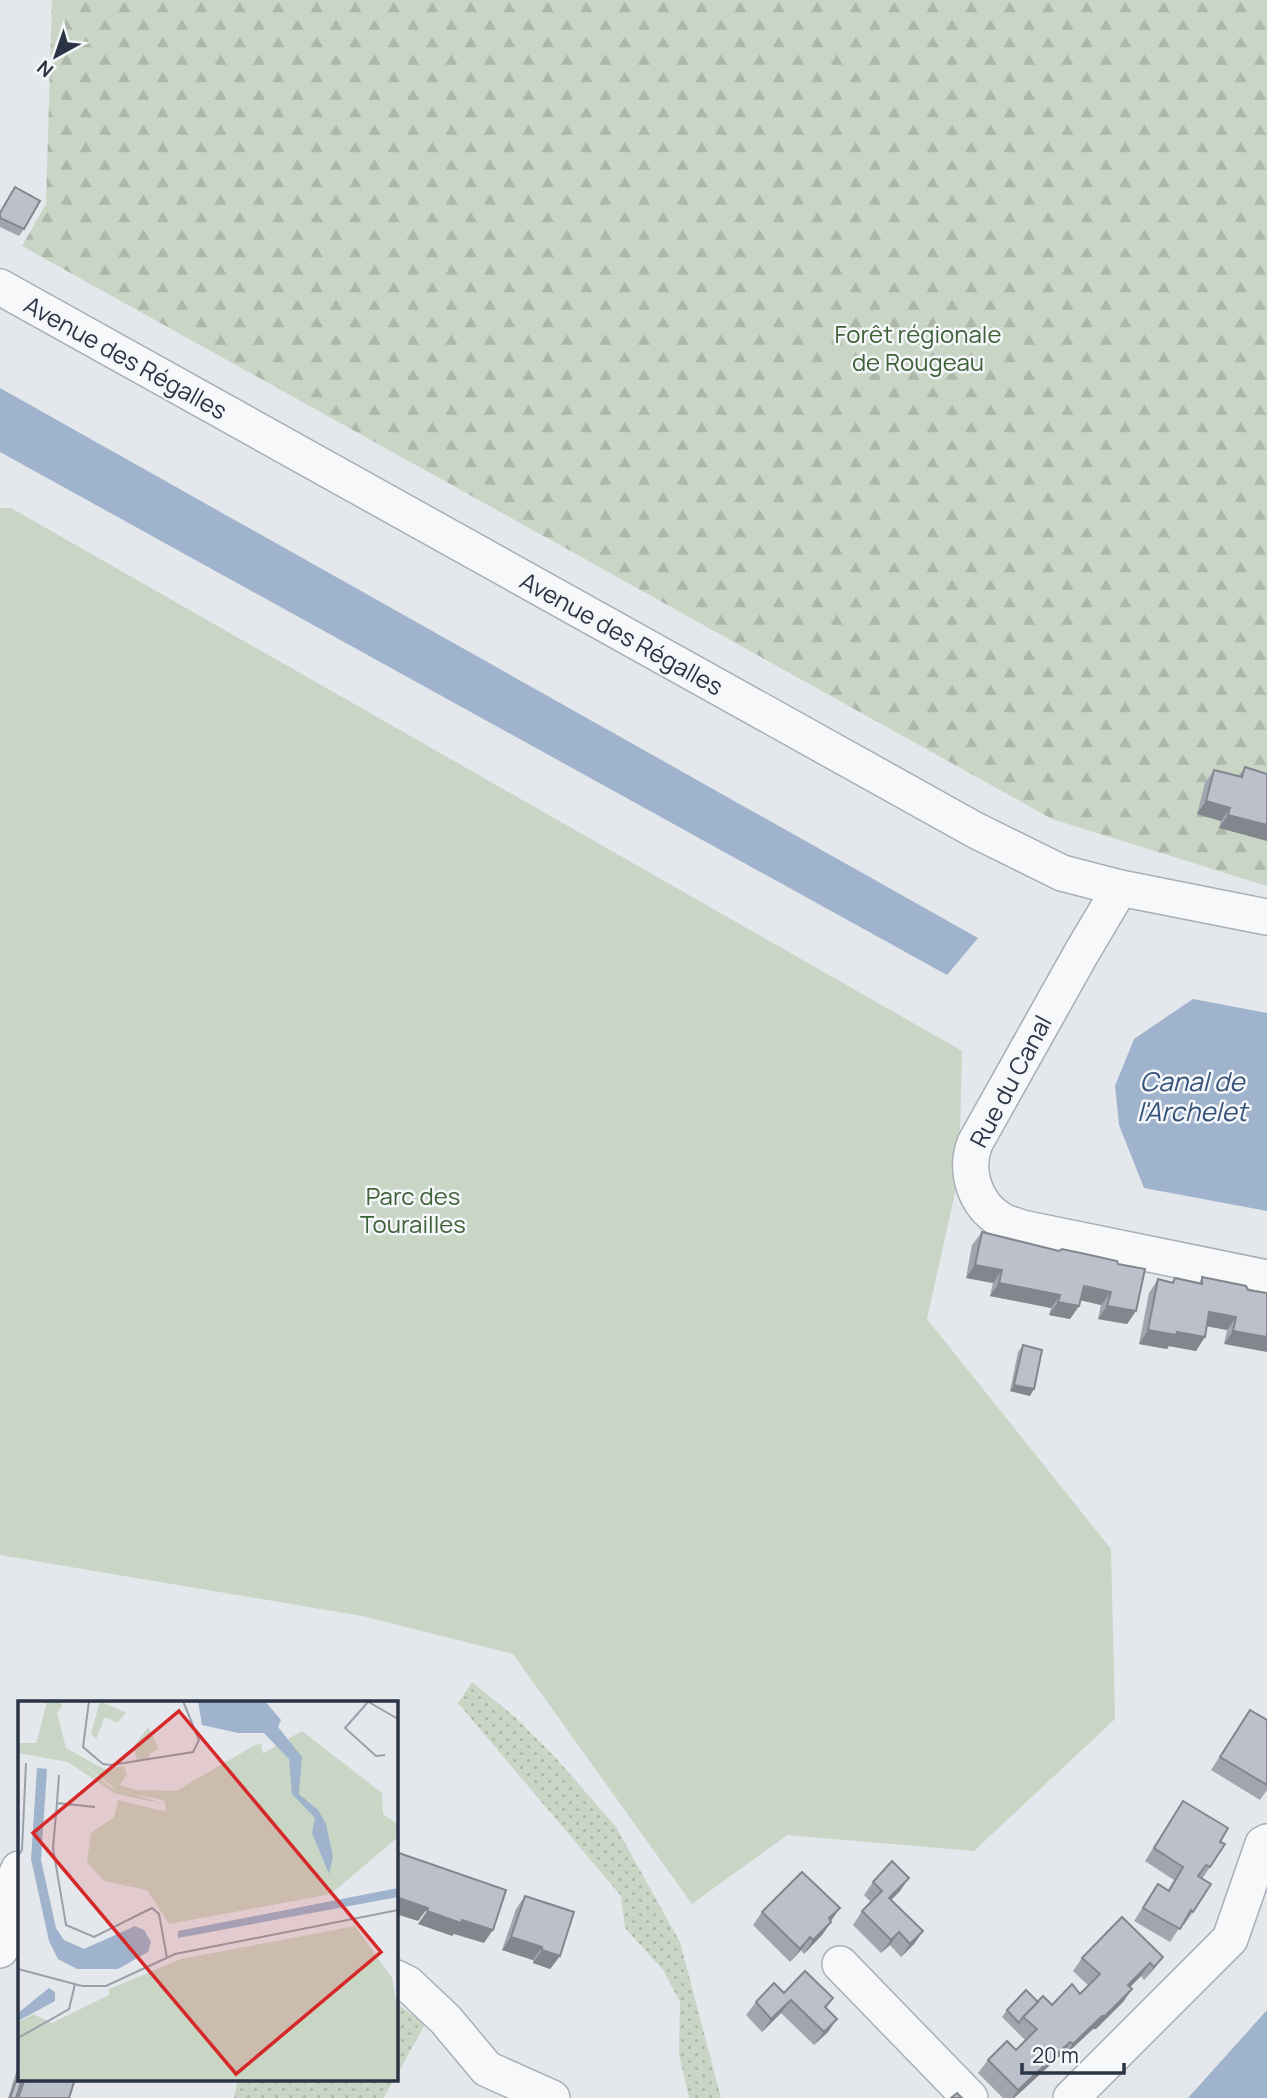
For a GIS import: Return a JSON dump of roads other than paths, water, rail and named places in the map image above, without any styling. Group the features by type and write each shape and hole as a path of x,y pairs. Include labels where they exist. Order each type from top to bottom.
{"street":[{"name":"Avenue des Régalles","path":"0,287 975,830 1062,873 1120,888 1267,917"},
{"name":"Rue du Canal","path":"1120,888 975,1143 970,1157 971,1181 983,1204 1001,1220 1022,1228 1267,1278"},
{"path":"1072,2098 1230,1939 1263,1844 1267,1842"},
{"path":"0,1950 7,1894 18,1871"},
{"path":"840,1964 970,2098"},
{"path":"397,1978 408,1984 446,2020 487,2069 552,2098"}],"water":[{"path":"0,388 978,938 947,975 0,452"},
{"name":"Canal de l'Archelet","path":"1193,999 1267,1013 1267,1211 1144,1188 1119,1125 1115,1086 1134,1039"},
{"path":"1267,2010 1267,2098 1188,2098"}],"park label":[{"name":"Forêt régionale de Rougeau","path":"918,347"},
{"name":"Parc des Tourailles","path":"413,1209"}]}
